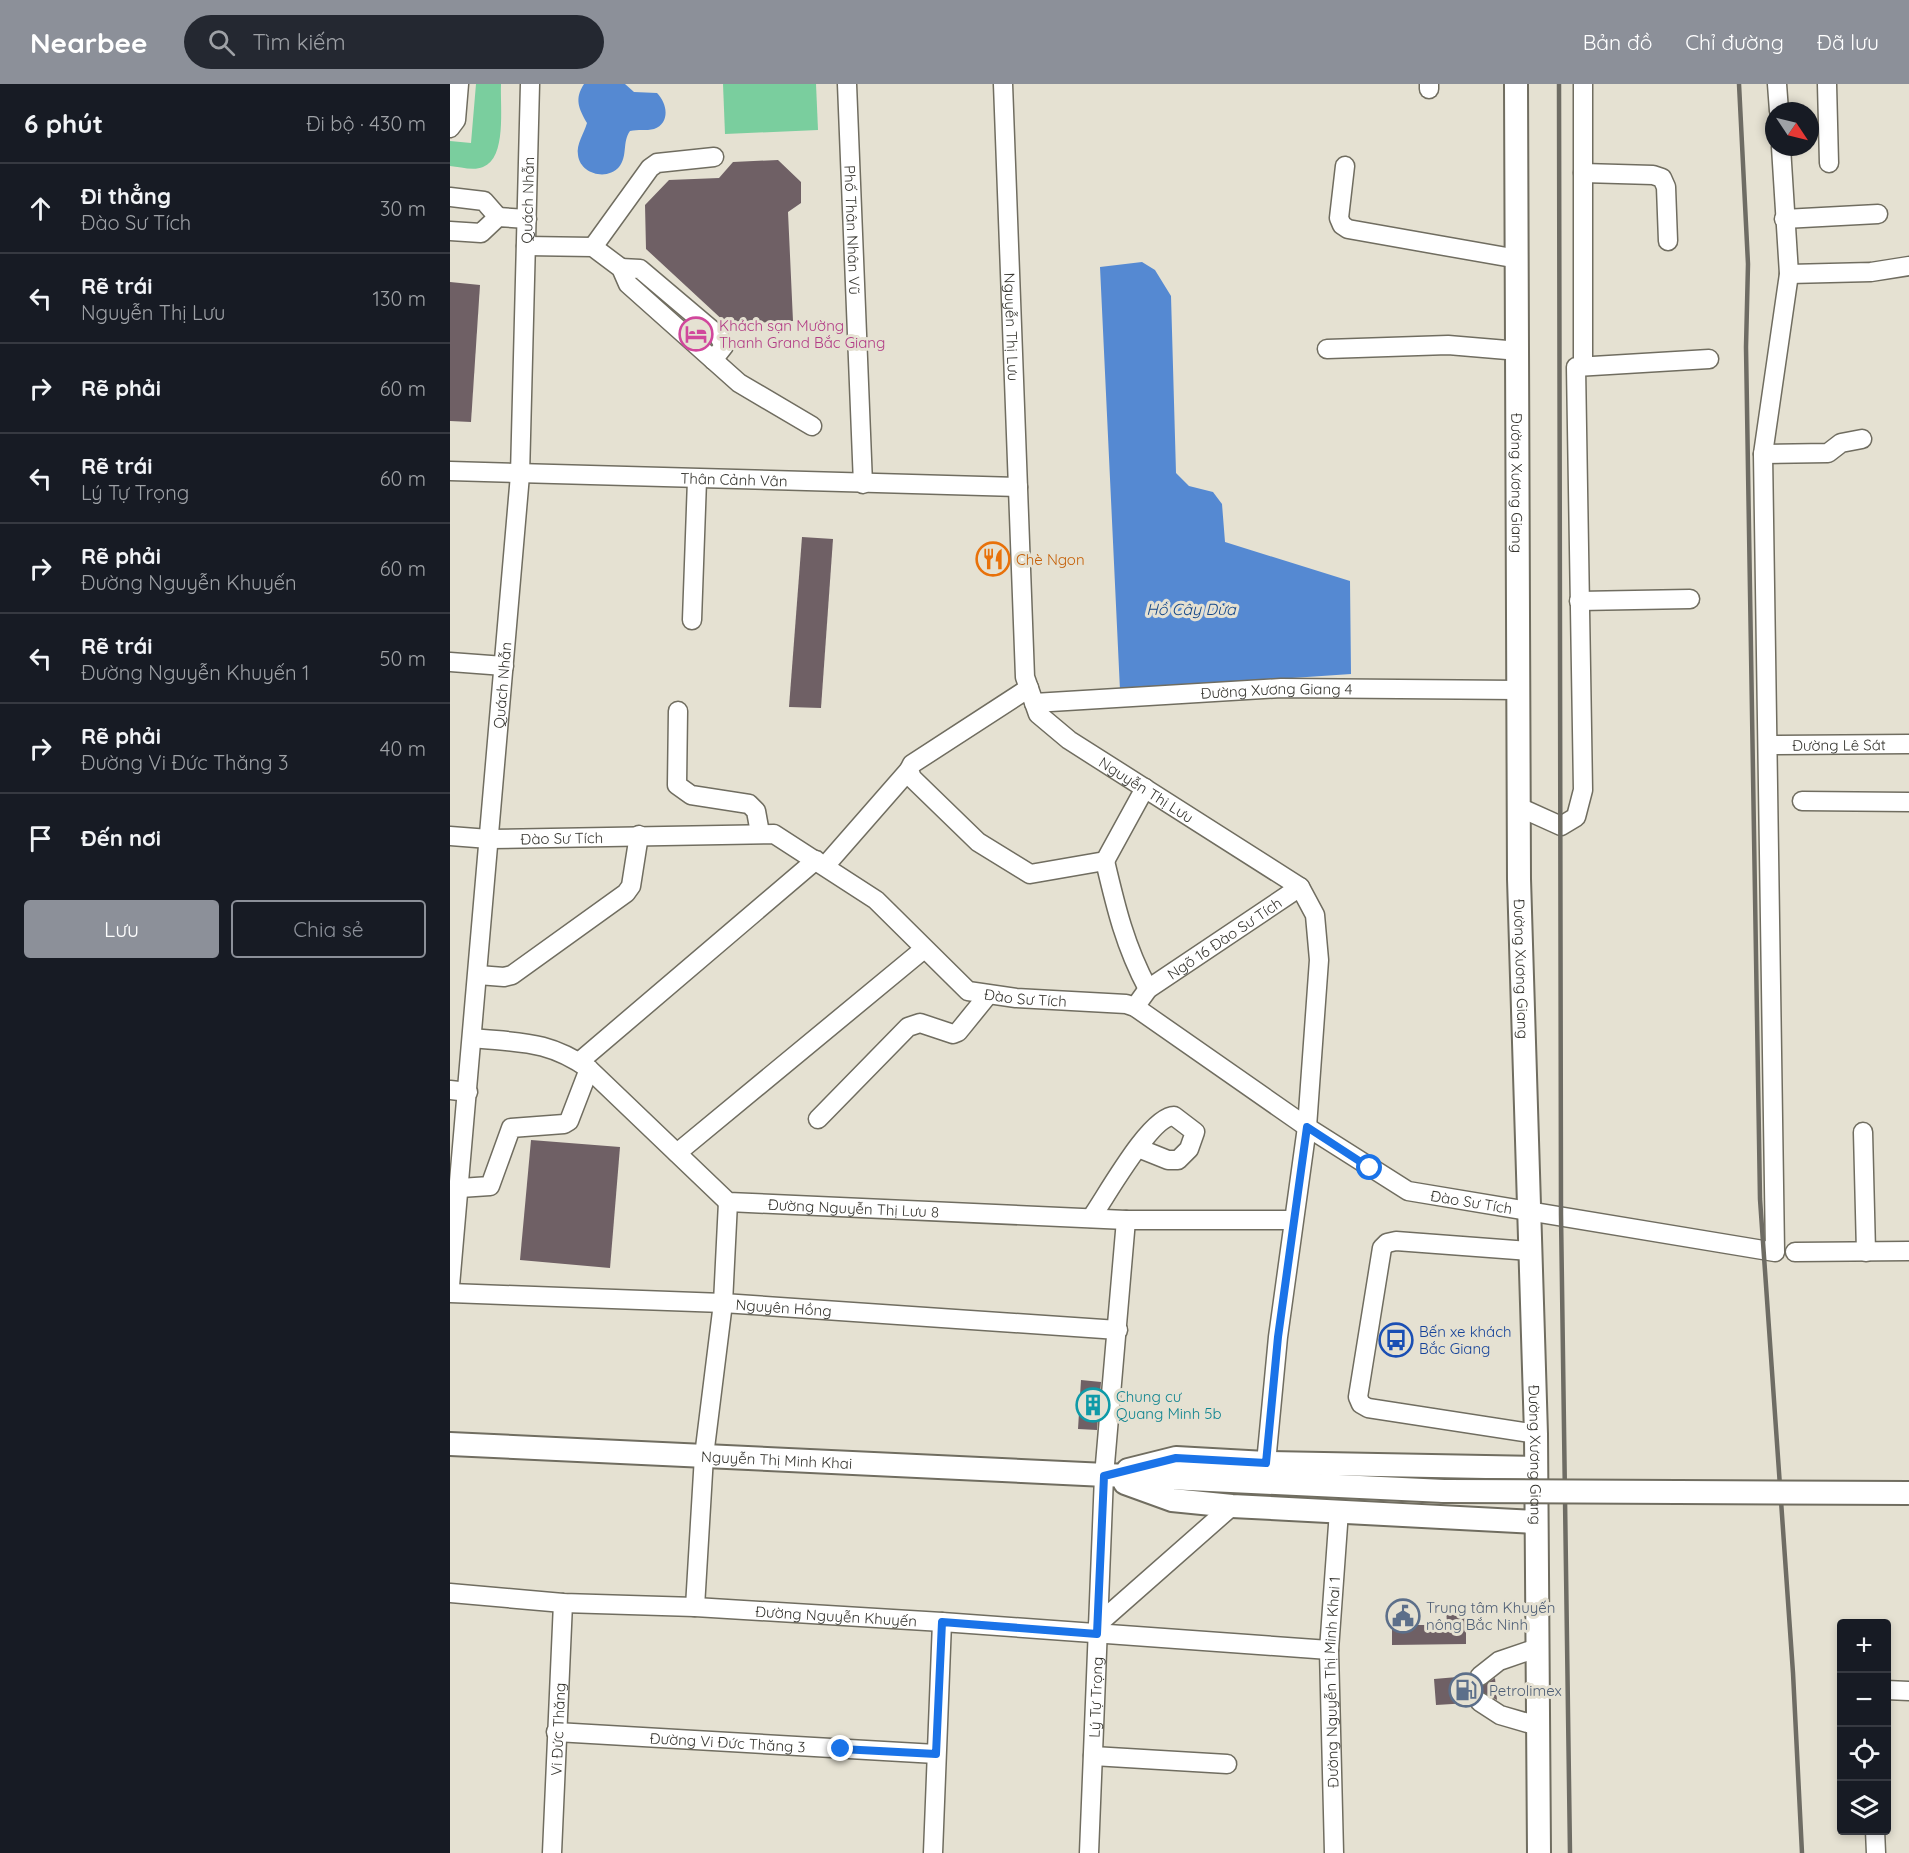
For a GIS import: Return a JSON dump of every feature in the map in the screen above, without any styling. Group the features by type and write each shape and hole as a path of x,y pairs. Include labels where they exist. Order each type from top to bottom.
{"main road":[{"name":"Đường Xương Giang","path":"1516,84 1519,807 1529,1251 1536,1434 1539,1853"},
{"name":"Nguyễn Thị Minh Khai","path":"450,1444 1444,1491 1909,1493"},
{"path":"1104,1476 1176,1458 1266,1463 1536,1468"},
{"path":"1104,1476 1172,1500 1232,1506 1536,1522"}],"street":[{"path":"450,128 456,120 459,84"},
{"name":"Quách Nhẫn","path":"450,1286 460,1188 457,1152 459,1091 473,1038 520,475 531,84"},
{"name":"Phố Thân Nhân Vũ","path":"847,84 863,484"},
{"name":"Nguyễn Thị Lưu","path":"1003,84 1025,677 1038,714 1070,740 1300,887 1315,915 1319,960 1307,1127 1293,1220 1266,1463"},
{"path":"1582,365 1583,84"},
{"path":"1777,84 1778,102"},
{"path":"1827,84 1829,163"},
{"path":"1769,745 1763,454 1789,274 1781,156"},
{"path":"593,247 650,168 657,163 714,157"},
{"path":"1345,166 1339,218 1342,225 1348,229 1518,259"},
{"path":"1583,172 1653,175 1662,178 1666,187 1668,241"},
{"path":"450,197 484,201 498,218"},
{"path":"1784,219 1878,214"},
{"path":"450,231 482,233 498,218 527,219"},
{"path":"526,246 593,247 621,268 628,284 739,383 812,426"},
{"path":"1789,274 1871,272 1909,266"},
{"path":"1327,349 1448,345 1518,351"},
{"path":"1519,807 1561,826 1576,817 1583,790 1576,367 1709,359"},
{"path":"1763,454 1828,453 1840,443 1862,439"},
{"name":"Thân Cảnh Vân","path":"450,471 697,480 1018,487"},
{"path":"692,620 697,480"},
{"path":"1579,601 1690,599"},
{"path":"450,662 504,666"},
{"name":"Đường Xương Giang 4","path":"1032,695 1281,688 1518,690"},
{"path":"460,1188 490,1186 511,1128 564,1124 569,1121 584,1065 821,863 909,770 912,764 1032,695"},
{"path":"678,711 677,785 691,795 749,804 756,811 760,833"},
{"name":"Đường Lê Sát","path":"1769,745 1909,744"},
{"name":"Đào Sư Tích","path":"450,836 489,838 774,834 876,900 968,991 1086,1004 1126,1004 1135,1007 1307,1127 1408,1191 1775,1252 1769,745"},
{"path":"909,770 912,778 978,842 1018,869 1039,874 1105,861"},
{"path":"1135,1007 1148,988 1132,959 1120,927 1105,861 1145,788"},
{"path":"1802,801 1909,802"},
{"path":"478,975 504,977 512,975 626,893 631,886 639,835"},
{"name":"Ngõ 16 Đào Sư Tích","path":"1148,988 1300,887"},
{"path":"677,1153 924,949"},
{"path":"818,1119 908,1026 920,1023 953,1034 958,1032 988,995"},
{"path":"473,1038 543,1046 567,1054 584,1065 728,1202 723,1303 704,1456 695,1607"},
{"path":"1863,1132 1866,1252"},
{"path":"1091,1218 1138,1148"},
{"name":"Đường Nguyễn Thị Lưu 8","path":"728,1202 1126,1220 1293,1220"},
{"name":"Lý Tự Trọng","path":"1089,1853 1104,1476 1126,1220"},
{"path":"1529,1251 1396,1241 1387,1243 1382,1248 1358,1397 1361,1404 1368,1408 1536,1434"},
{"path":"1795,1252 1909,1251"},
{"name":"Nguyên Hồng","path":"450,1293 723,1303 1118,1330"},
{"path":"1097,1629 1232,1506"},
{"name":"Đường Nguyễn Thị Minh Khai 1","path":"1334,1853 1329,1650 1339,1511"},
{"name":"Đường Nguyễn Khuyến","path":"450,1593 563,1603 695,1607 1097,1629 1329,1650"},
{"name":"Vi Đức Thăng","path":"552,1853 563,1603"},
{"path":"933,1853 942,1622"},
{"path":"1480,1676 1500,1661 1537,1648"},
{"path":"1891,1690 1909,1691"},
{"path":"1480,1702 1500,1715 1538,1726"},
{"name":"Đường Vi Đức Thăng 3","path":"556,1732 936,1754"},
{"path":"1093,1756 1227,1764"},
{"path":"1875,1835 1876,1853"}],"green space":[{"path":"476,84 501,84 501,131 496,153 491,162 483,167 471,169 450,166 450,141 471,143"},
{"path":"723,84 816,84 818,130 725,134"}],"water":[{"path":"584,84 625,84 634,92 657,93 665,107 665,118 659,126 651,130 630,131 622,163 608,174 589,171 580,162 578,155 579,143 587,123 578,99"},
{"name":"Hồ Cây Dừa","path":"1142,262 1155,270 1171,296 1176,473 1189,486 1213,492 1222,504 1225,542 1350,581 1351,674 1120,690 1100,267"}],"building":[{"path":"778,160 801,182 801,203 788,212 793,321 727,324 646,249 645,205 669,180 719,178 733,162"},
{"path":"450,282 480,285 471,422 450,421"},
{"path":"802,537 833,539 821,708 789,707"},
{"path":"531,1140 620,1147 610,1268 520,1260"},
{"name":"Chung cư Quang Minh 5b","path":"1081,1380 1101,1382 1097,1430 1078,1429"},
{"name":"Trung tâm Khuyến nông Bắc Ninh","path":"1392,1605 1414,1605 1414,1625 1447,1625 1446,1607 1466,1607 1466,1644 1392,1645"},
{"name":"Petrolimex","path":"1469,1676 1472,1683 1481,1687 1495,1678 1497,1700 1480,1691 1471,1695 1469,1703 1436,1705 1434,1679"}],"railway":[{"path":"1559,84 1561,1215 1570,1853"},
{"path":"1739,84 1748,264 1746,347 1760,1199 1793,1673 1802,1853"}],"place":[{"name":"Khách sạn Mường Thanh Grand Bắc Giang","path":"696,334"},
{"name":"Chè Ngon","path":"993,559"},
{"name":"Bến xe khách Bắc Giang","path":"1396,1340"},
{"name":"Chung cư Quang Minh 5b","path":"1093,1405"},
{"name":"Trung tâm Khuyến nông Bắc Ninh","path":"1403,1616"},
{"name":"Petrolimex","path":"1466,1690"}],"route":[{"path":"841,1749 936,1754 942,1622 1097,1634 1104,1476 1176,1458 1266,1463 1278,1337 1307,1127 1370,1168"}]}
